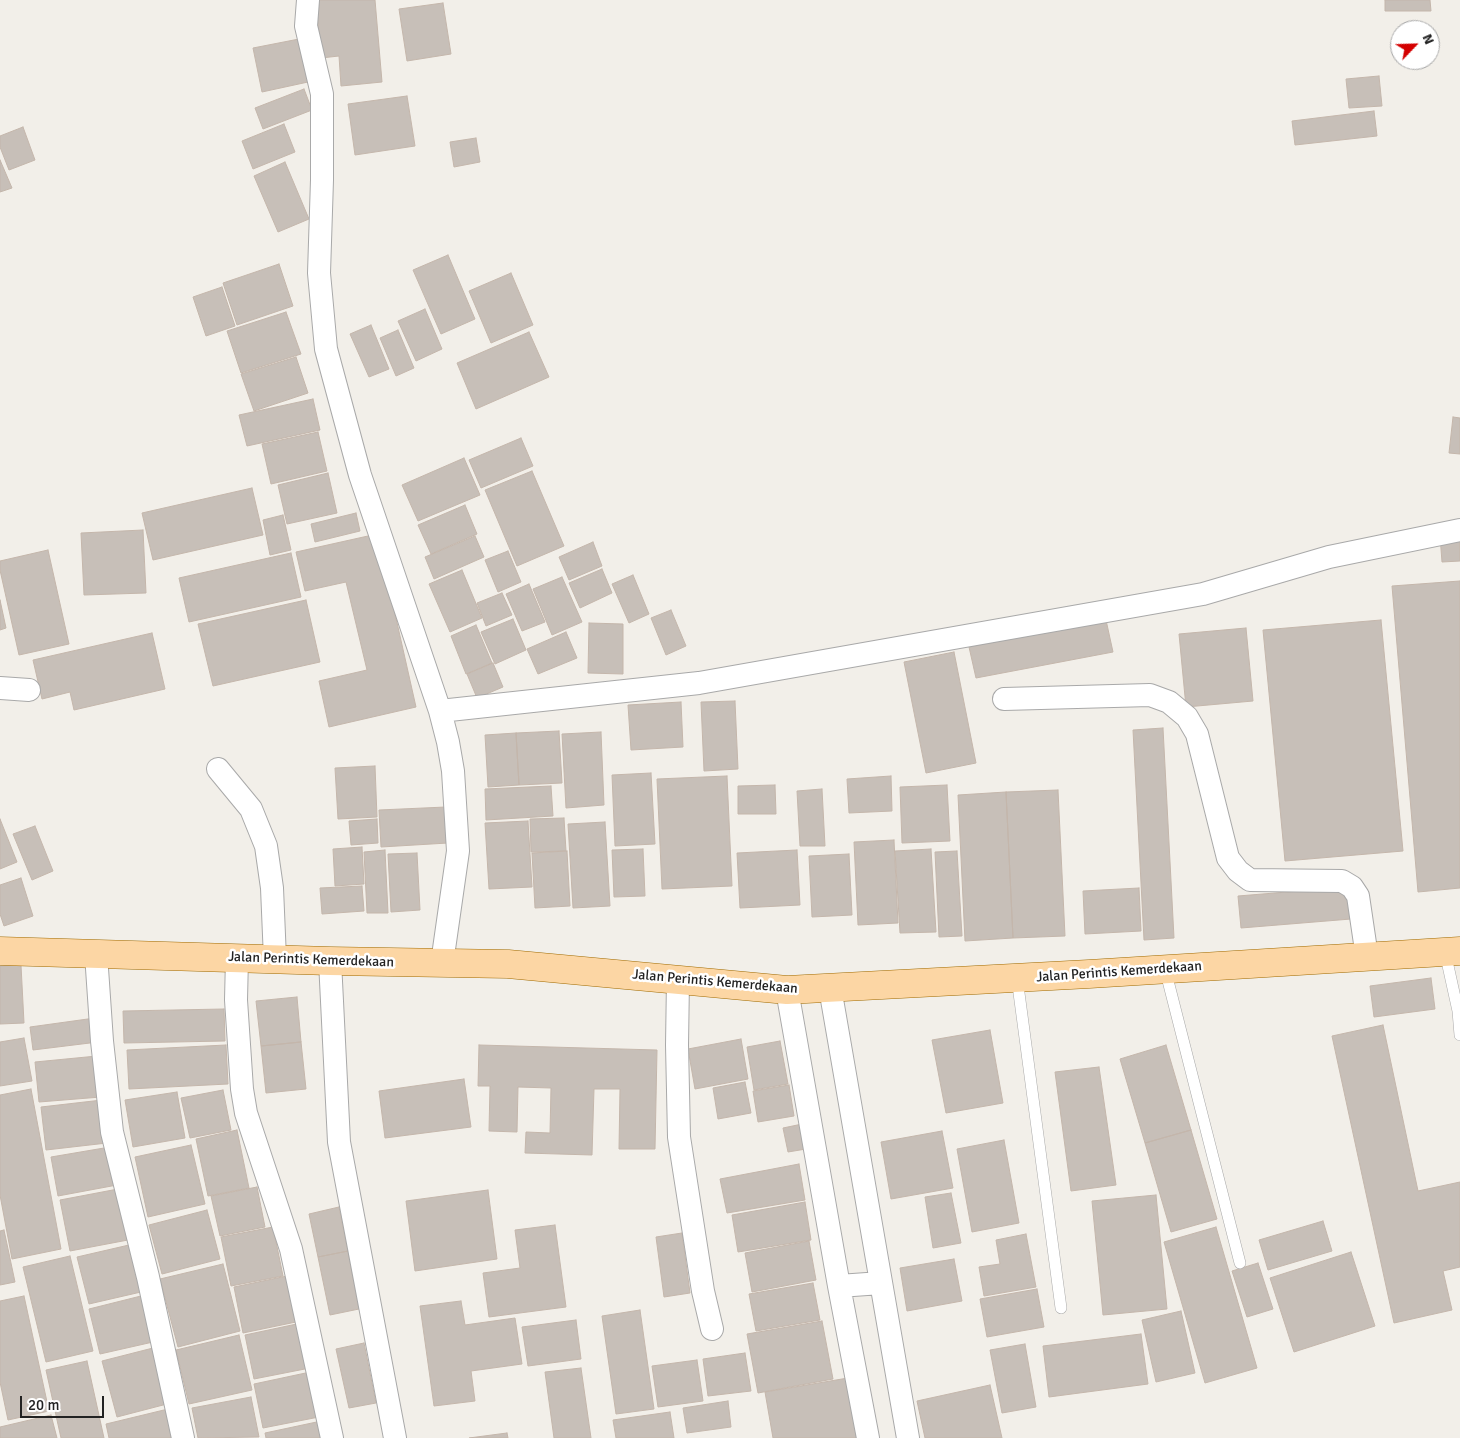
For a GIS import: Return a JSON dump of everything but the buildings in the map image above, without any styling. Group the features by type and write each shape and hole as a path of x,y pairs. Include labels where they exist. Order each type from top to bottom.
{"main road":[{"name":"Jalan Perintis Kemerdekaan","path":"0,952 442,964 508,964 787,990 1453,951"}],"street":[{"path":"308,0 306,26 322,94 319,273 326,349 360,475 440,711 453,771 458,851 442,964"},
{"path":"440,711 699,683 1194,596 1328,557 1460,530"},
{"path":"0,688 29,690"},
{"path":"1004,699 1150,695 1169,702 1187,717 1198,734 1228,858 1238,872 1250,880 1342,881 1352,887 1358,896 1367,957"},
{"path":"218,769 251,809 266,846 272,888 275,960"},
{"path":"96,954 102,1041 112,1132 148,1277 183,1438"},
{"path":"238,958 236,1000 242,1089 246,1113 291,1249 332,1438"},
{"path":"330,961 339,1142 395,1438"},
{"path":"678,980 679,1137 703,1291 712,1329"},
{"path":"830,988 908,1438"},
{"path":"787,990 868,1438"},
{"path":"839,1286 881,1283"}],"lane":[{"path":"1453,951 1460,1035"},
{"path":"1165,969 1240,1263"},
{"path":"1017,978 1061,1308"}]}
